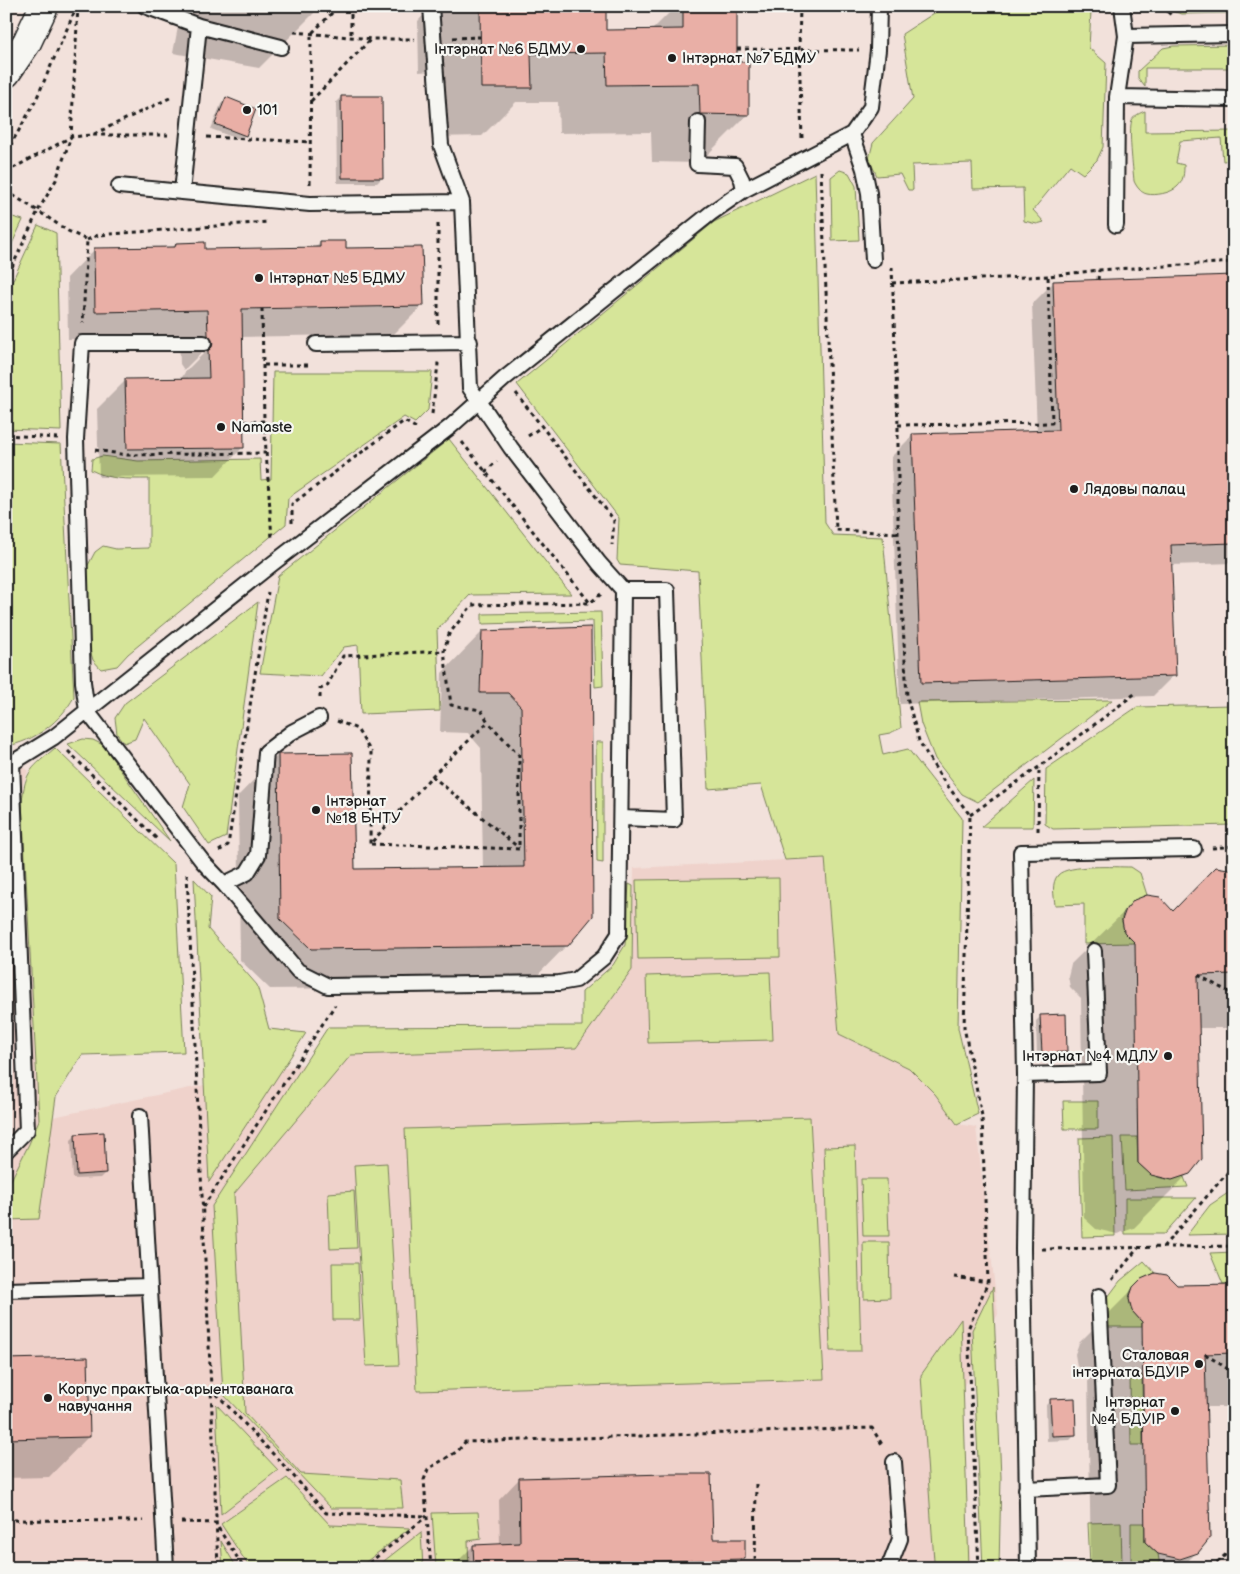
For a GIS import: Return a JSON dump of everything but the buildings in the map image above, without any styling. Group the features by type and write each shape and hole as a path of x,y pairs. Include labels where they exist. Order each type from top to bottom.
{"street":[{"path":"6,74 27,42 44,6"}],"lane":[{"path":"145,6 181,13 199,26 281,47"},
{"path":"204,343 82,343 76,443 83,682 87,711 203,862 224,884 298,972 328,986 559,983 576,980 604,957 619,934 622,818 623,590 599,563 511,448 470,388 470,342 462,202 441,145 431,6"},
{"path":"6,1151 27,1130 9,763 54,737 272,564 442,433 505,378 711,212 744,190 852,134 871,107 878,50 879,6"},
{"path":"1116,225 1118,97 1126,36 1122,7"},
{"path":"182,192 199,26"},
{"path":"1126,36 1234,34"},
{"path":"1118,97 1234,99"},
{"path":"698,122 697,164 735,166 742,180 744,190"},
{"path":"852,134 864,169 869,193 873,260"},
{"path":"120,186 310,204 462,202"},
{"path":"316,344 470,342"},
{"path":"622,818 674,820 667,590 623,590"},
{"path":"224,884 247,874 258,855 266,752 292,732 319,718"},
{"path":"1028,1568 1023,1250 1025,1075 1021,852 1194,849"},
{"path":"1025,1075 1099,1073 1094,951"},
{"path":"140,1116 166,1568"},
{"path":"6,1290 150,1286"},
{"path":"1026,1489 1108,1485 1099,1296"},
{"path":"886,1568 891,1562 900,1539 894,1462"}],"path":[{"path":"6,280 38,211 56,180 71,137 78,6"},
{"path":"6,153 35,102 78,6"},
{"path":"311,34 339,6"},
{"path":"351,6 352,38"},
{"path":"800,6 799,50 803,146 820,150 836,530 898,533"},
{"path":"285,31 372,39 434,39 480,36"},
{"path":"310,101 372,39"},
{"path":"737,49 878,50"},
{"path":"91,135 178,94"},
{"path":"6,172 71,137 91,135 311,142"},
{"path":"6,192 88,240 82,343"},
{"path":"431,422 438,364 438,202"},
{"path":"892,283 1048,276 1099,270 1234,262"},
{"path":"892,266 898,425 898,533 907,697 919,741 940,776 970,815 964,1027 982,1116 988,1282 968,1329 978,1568"},
{"path":"1098,280 1099,270"},
{"path":"898,425 1052,423 1048,276"},
{"path":"262,309 264,421 273,544 279,540"},
{"path":"428,364 438,364"},
{"path":"264,365 312,365"},
{"path":"244,422 264,421"},
{"path":"291,530 292,504 404,421 420,430"},
{"path":"6,435 76,443 127,455 266,453"},
{"path":"218,1568 186,868 203,862 228,845 272,564"},
{"path":"520,849 519,755 488,722 482,710 451,705 444,651 449,634 472,605 590,603"},
{"path":"370,844 371,752 357,728 334,719 319,718 320,690 327,686 343,656 444,651"},
{"path":"970,815 1039,767 1136,692"},
{"path":"370,844 432,776 488,722"},
{"path":"54,737 166,847"},
{"path":"1038,852 1039,767"},
{"path":"432,776 520,849"},
{"path":"370,844 520,849"},
{"path":"1198,975 1234,995"},
{"path":"203,1208 348,986"},
{"path":"1163,1248 1234,1165"},
{"path":"1023,1250 1234,1246"},
{"path":"1099,1296 1138,1248"},
{"path":"954,1277 988,1282"},
{"path":"1205,1354 1234,1373"},
{"path":"211,1388 326,1513 428,1516"},
{"path":"431,1568 424,1480 428,1469 458,1451 465,1442 872,1428 894,1462"},
{"path":"755,1568 756,1481"},
{"path":"364,1568 428,1516"},
{"path":"6,1520 215,1523"},
{"path":"215,1523 244,1568"},
{"path":"1212,1568 1234,1547"}],"shaded area":[{"path":"6,754 28,771 23,784 22,802 39,1120 351,1054 576,1048 632,970 634,868 825,858 839,1034 909,1068 935,1094 957,1124 976,1127 998,1314 960,1394 971,1568 6,1568"}],"green space":[{"path":"945,6 1092,6 1089,48 1106,63 1103,147 1097,160 1083,174 1070,165 1033,210 1044,222 1037,224 1024,221 1023,188 973,189 972,163 912,165 913,190 908,190 900,174 877,176 869,159 873,143 913,99 902,34"},
{"path":"1168,6 1234,6 1234,13 1182,14 1175,12"},
{"path":"1234,45 1234,68 1145,68 1145,87 1138,78 1138,71 1163,48 1173,46"},
{"path":"1145,111 1145,132 1234,131 1234,160 1223,161 1221,138 1180,141 1176,163 1184,165 1184,168 1179,185 1163,194 1150,195 1143,192 1134,181 1130,132 1132,120 1136,115"},
{"path":"840,170 849,173 856,186 859,240 832,241 831,177"},
{"path":"815,173 825,523 833,535 883,537 901,728 879,735 883,755 908,749 962,818 958,1028 978,1114 957,1124 935,1094 909,1068 839,1034 825,858 785,860 761,785 708,789 698,571 620,565 617,560 619,518 517,384 714,222"},
{"path":"6,215 23,220 6,257"},
{"path":"38,225 56,233 61,431 6,429 6,295"},
{"path":"273,372 432,372 428,410 415,423 404,417 288,498 286,524 128,654 117,666 101,669 93,660 90,650 86,569 95,552 103,546 116,549 149,548 149,479 105,476 91,470 92,459 102,456 138,461 260,459 261,480 271,479"},
{"path":"449,439 571,594 470,595 437,630 440,711 361,714 358,645 344,647 321,676 260,673 278,576"},
{"path":"6,442 61,444 74,697 62,714 46,729 27,740 6,746"},
{"path":"258,602 226,837 209,845 183,807 190,784 144,718 135,739 124,743 117,734 115,718 125,703"},
{"path":"601,612 603,686 595,687 593,621 482,624 482,614"},
{"path":"1112,700 978,802 962,794 935,759 921,724 917,702"},
{"path":"1234,705 1234,825 1053,829 1045,824 1046,769 1137,707"},
{"path":"83,739 93,740 103,745 170,841 68,744"},
{"path":"596,742 603,742 603,863 597,862"},
{"path":"55,748 174,864 184,1052 82,1055 56,1097 39,1219 6,1220 8,1186 39,1120 22,802 23,791 31,770"},
{"path":"1034,780 1033,827 981,827"},
{"path":"1131,867 1140,873 1147,895 1131,904 1123,915 1124,928 1135,943 1084,944 1084,904 1055,905 1054,882 1056,878 1063,871 1072,869"},
{"path":"779,878 780,957 638,959 636,880"},
{"path":"194,879 211,897 208,929 257,985 269,1029 306,1033 209,1182"},
{"path":"629,884 633,886 632,970 576,1048 351,1055 234,1194 245,1413 301,1474 400,1480 403,1508 331,1508 223,1394 212,1206 328,1027 582,1026 582,992 613,965 625,945"},
{"path":"770,972 773,1040 648,1043 646,976"},
{"path":"1063,1101 1098,1101 1098,1129 1064,1129"},
{"path":"810,1117 824,1379 417,1391 405,1129"},
{"path":"1113,1137 1115,1236 1082,1237 1079,1138"},
{"path":"1122,1137 1137,1137 1138,1163 1148,1172 1164,1179 1183,1175 1188,1187 1125,1190"},
{"path":"855,1146 861,1351 830,1351 824,1147"},
{"path":"387,1163 399,1365 366,1366 354,1165"},
{"path":"861,1179 887,1179 889,1236 863,1236"},
{"path":"1234,1189 1234,1234 1187,1235 1210,1205"},
{"path":"354,1191 357,1248 330,1249 328,1193"},
{"path":"1125,1198 1196,1198 1164,1234 1125,1234"},
{"path":"863,1242 889,1242 890,1298 864,1299"},
{"path":"1234,1252 1234,1284 1223,1284 1210,1253"},
{"path":"1144,1261 1155,1273 1138,1282 1133,1287 1129,1299 1135,1314 1142,1322 1142,1327 1104,1327 1105,1301 1120,1281"},
{"path":"332,1263 358,1263 360,1320 333,1320"},
{"path":"993,1287 1001,1477 999,1568 983,1568 972,1330"},
{"path":"961,1319 969,1568 930,1568 934,1561 921,1375"},
{"path":"1142,1376 1143,1445 1131,1445 1130,1377"},
{"path":"216,1404 278,1470 221,1514"},
{"path":"287,1478 330,1525 410,1528 358,1568 250,1568 221,1524"},
{"path":"478,1512 481,1539 468,1541 469,1568 436,1568 432,1513"},
{"path":"1121,1522 1122,1564 1090,1565 1088,1523"},
{"path":"1131,1523 1145,1523 1145,1542 1158,1554 1160,1566 1131,1568"},
{"path":"421,1532 423,1568 375,1568"},
{"path":"221,1541 237,1568 223,1568"}],"place":[{"name":"Інтэрнат №6 БДМУ","path":"581,49"},
{"name":"Інтэрнат №7 БДМУ","path":"672,58"},
{"name":"101","path":"247,110"},
{"name":"Інтэрнат №5 БДМУ","path":"259,278"},
{"name":"Namaste","path":"221,427"},
{"name":"Лядовы палац","path":"1074,489"},
{"name":"Інтэрнат №18 БНТУ","path":"316,810"},
{"name":"Інтэрнат №4 МДЛУ","path":"1168,1056"},
{"name":"Сталовая інтэрната БДУІР","path":"1199,1364"},
{"name":"Корпус практыка-арыентаванага навучання","path":"48,1398"},
{"name":"Інтэрнат №4 БДУІР","path":"1175,1411"}]}
